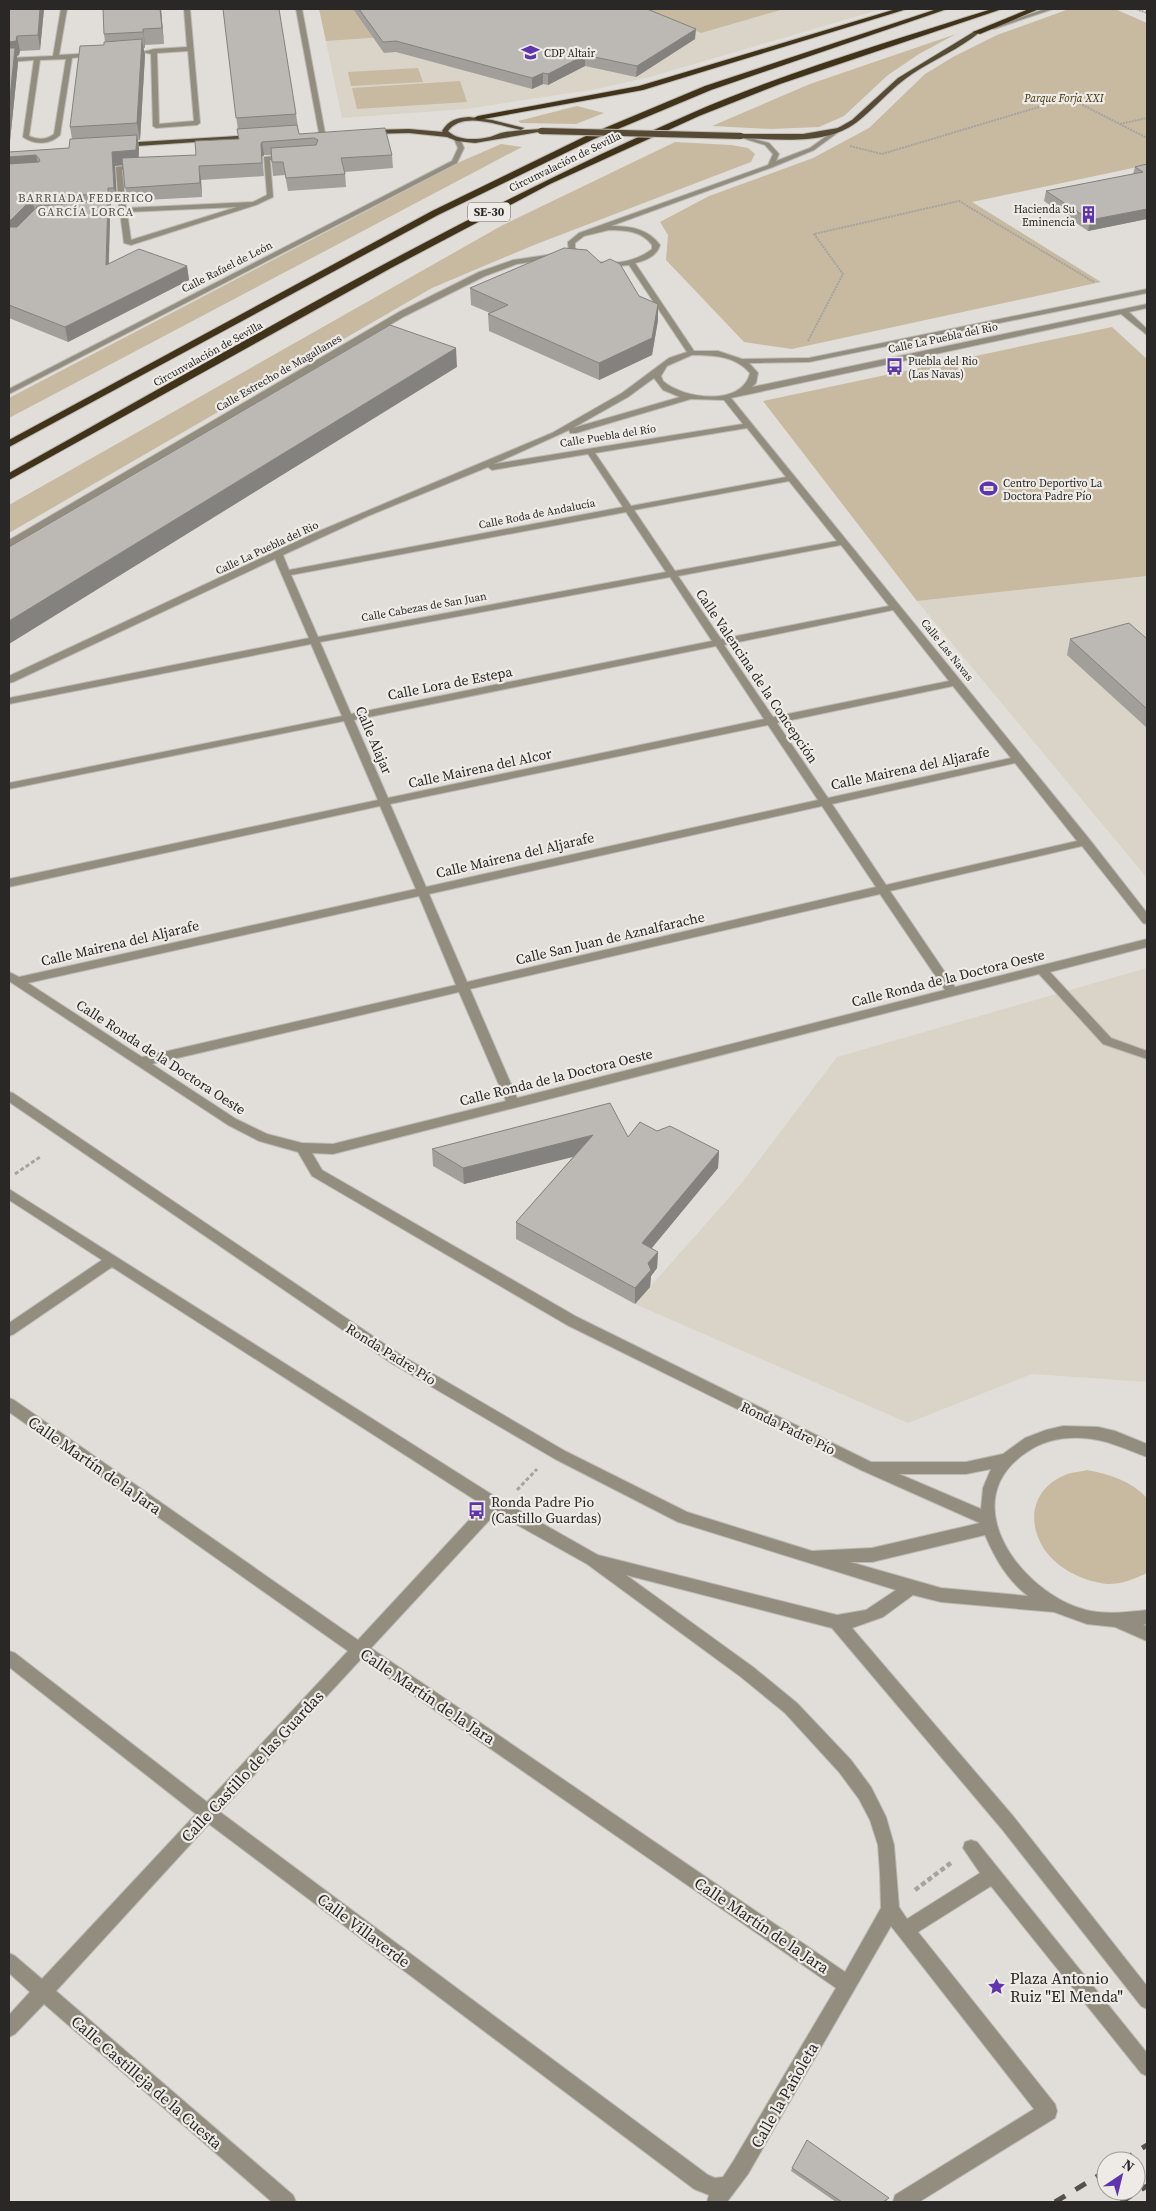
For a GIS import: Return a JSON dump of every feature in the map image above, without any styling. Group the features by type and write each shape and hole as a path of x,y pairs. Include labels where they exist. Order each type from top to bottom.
{"highway":[{"path":"478,118 640,88 903,9"},
{"name":"Circunvalación de Sevilla","path":"9,444 435,213 591,137 708,88 943,9"},
{"name":"Circunvalación de Sevilla","path":"9,477 388,266 547,182 696,114 777,82 866,51 998,9"},
{"path":"977,32 1034,9"}],"main road":[{"path":"443,125 478,118 493,121 503,126 541,131 784,137 813,135 841,128 866,111 888,88 931,58 977,32"},
{"path":"448,135 447,127 452,123"},
{"path":"409,131 434,126"},
{"path":"502,135 504,131 503,126"},
{"path":"361,132 409,131 448,135 457,139 485,141 502,135 541,131"},
{"path":"312,134 332,133"},
{"path":"116,146 263,137"}],"street":[{"path":"56,57 64,9"},
{"path":"154,51 156,126 197,123 187,9"},
{"path":"299,9 322,133"},
{"path":"977,32 1050,9"},
{"path":"135,52 192,49"},
{"path":"9,60 107,54"},
{"path":"37,58 26,137 36,141 45,141 57,135 69,56"},
{"path":"596,229 623,228 646,234 656,244 656,250 651,256 631,263 598,263 581,258 574,253 571,247 572,242 585,232 771,166 812,149 841,128"},
{"path":"741,136 767,144 776,154 771,166"},
{"name":"Calle Rafael de León","path":"9,392 456,162 461,148 457,139"},
{"path":"146,166 118,168 128,243 254,204 271,196 266,158 296,156"},
{"path":"85,213 254,204"},
{"path":"646,234 643,221 654,208"},
{"name":"Calle Estrecho de Magallanes","path":"9,544 402,314 482,274 516,262 574,253"},
{"path":"631,263 692,353"},
{"name":"Calle La Puebla del Rio","path":"9,680 365,514 537,442 636,389 657,372 668,360 692,353 719,354 742,360 776,362 809,360 1147,290"},
{"name":"Calle La Puebla del Rio","path":"694,397 726,397 742,392 1147,306"},
{"path":"1124,312 1147,333"},
{"path":"742,360 754,373 754,380 742,392"},
{"path":"657,372 659,380 666,388 678,394 694,397"},
{"path":"537,442 619,416 694,397"},
{"name":"Calle Las Navas","path":"726,397 1147,920"},
{"name":"Calle Puebla del Río","path":"470,470 750,425"},
{"name":"Calle Valencina de la Concepción","path":"590,451 952,992"},
{"name":"Calle Roda de Andalucía","path":"286,573 793,478"},
{"name":"Calle Cabezas de San Juan","path":"9,701 315,640 844,542"},
{"name":"Calle Alajar","path":"278,555 513,1103"},
{"name":"Calle Lora de Estepa","path":"9,786 896,607"},
{"name":"Calle Mairena del Alcor","path":"9,883 957,682"},
{"name":"Calle Mairena del Aljarafe","path":"13,979 422,892 1019,759"},
{"name":"Calle San Juan de Aznalfarache","path":"140,1062 1086,842"},
{"name":"Calle Ronda de la Doctora Oeste","path":"13,979 232,1122 263,1138 302,1148 333,1149 1147,943"},
{"path":"1042,970 1106,1041 1147,1055"},
{"name":"Ronda Padre Pío","path":"9,1096 396,1359 560,1455 683,1517 911,1588 941,1595 1054,1605"},
{"name":"Ronda Padre Pío","path":"302,1148 317,1173 572,1321 866,1466 989,1523"},
{"path":"9,1194 494,1504 592,1559 762,1684 791,1708 846,1766 865,1793 878,1817 886,1845 890,1910 848,1985"},
{"path":"9,1330 112,1260"},
{"name":"Calle Martín de la Jara","path":"9,1404 360,1650 848,1985"},
{"path":"866,1466 966,1468 1004,1460 1026,1444 1053,1433 1084,1431 1116,1437 1147,1451"},
{"path":"1004,1460 990,1487 989,1523 1002,1557 1024,1584 1054,1605 1086,1617 1119,1621 1147,1617"},
{"name":"Calle Castillo de las Guardas","path":"9,2028 494,1504"},
{"name":"Ronda Padre Pío","path":"804,1556 872,1556 989,1523"},
{"path":"592,1559 837,1622 859,1621 881,1612 911,1588"},
{"path":"1119,1621 1147,1634"},
{"path":"837,1622 1007,1822 1147,2000"},
{"name":"Calle Villaverde","path":"9,1658 208,1813 701,2182 715,2188 727,2185"},
{"path":"970,1848 1147,2068"},
{"path":"905,1930 993,1875"},
{"path":"890,1910 1048,2111 902,2202"},
{"name":"Calle Castilleja de la Cuesta","path":"9,1962 286,2202"},
{"name":"Calle la Pañoleta","path":"716,2202 741,2167 848,1985"}],"path":[{"path":"1136,9 1147,12"},
{"path":"848,146 882,154 1069,98 1147,138"},
{"path":"1120,124 1147,118"},
{"path":"805,345 822,318 843,274 814,234 959,201 1095,283"},
{"path":"9,1178 40,1157"},
{"path":"890,1910 970,1848"}],"shaded area":[{"name":"CDP Altair","path":"319,9 882,9 650,77 596,89 466,109 342,118"},
{"path":"1147,576 1147,878 917,601"},
{"path":"1147,968 1147,1382 1032,1374 908,1423 635,1304 741,1184 837,1057"}],"green space":[{"path":"319,9 470,9 397,36 326,41"},
{"path":"642,9 784,9 701,33"},
{"name":"Parque Forja XXI","path":"1069,9 1115,9 1147,23 1147,165 972,202 1101,282 792,349 744,342 666,260 668,235 660,222 709,196 813,158 869,128 925,74 953,57 997,35"},
{"path":"956,34 919,54 888,75 844,116 819,127 771,129 712,126 810,84"},
{"path":"418,68 423,82 351,86 348,72"},
{"path":"460,81 467,102 357,109 352,88"},
{"path":"577,106 604,113 576,124 521,123 518,121"},
{"path":"675,142 731,145 748,148 755,154 751,162 534,245 432,288 9,533 9,505 501,226"},
{"path":"501,144 522,147 9,418 9,398 462,161"},
{"name":"Centro Deportivo La Doctora Padre Pío","path":"1112,327 1147,359 1147,576 917,601 763,401"},
{"path":"1087,1470 1120,1479 1134,1487 1147,1498 1147,1572 1145,1574 1118,1583 1108,1584 1091,1581 1065,1569 1043,1547 1037,1534 1034,1520 1035,1507 1041,1494 1051,1484 1065,1475"}],"building":[{"path":"9,9 40,9 38,35 17,36 16,41 9,42"},
{"path":"103,9 160,9 162,28 143,29 143,32 104,34"},
{"path":"223,9 279,9 296,114 236,118"},
{"path":"359,9 647,9 696,29 637,66 585,55 548,74 543,73 532,78 396,41 383,42"},
{"path":"142,39 137,123 70,127 80,46 104,45 104,42"},
{"path":"9,48 15,48 9,108"},
{"path":"297,125 299,134 385,128 392,155 341,158 345,174 286,178 283,162 272,162 271,148 316,145 318,140 314,138 262,142 262,163 199,166 200,183 125,188 122,158 196,155 195,141 239,139 237,129"},
{"path":"137,135 136,150 112,152 114,188 108,188 108,193 32,199 9,220 9,164 39,162 40,160 36,155 9,157 9,152 69,148 70,139"},
{"path":"1147,164 1147,209 1090,220 1046,191 1143,172 1135,167"},
{"path":"108,201 106,265 139,249 187,266 65,327 9,305 9,227 17,227 38,206"},
{"path":"564,248 587,250 601,263 610,259 620,264 639,296 658,304 652,338 599,363 488,314 508,305 470,288"},
{"path":"390,325 456,348 9,621 9,547"},
{"path":"1129,623 1147,639 1147,709 1070,639"},
{"path":"610,1103 628,1137 640,1122 657,1131 670,1126 719,1151 642,1243 658,1252 648,1263 651,1270 635,1288 516,1222 593,1135 463,1168 432,1149"},
{"path":"807,2140 889,2198 883,2202 842,2202 792,2168"}],"railway":[{"path":"1138,2151 1147,2145"},
{"path":"1055,2202 1096,2177"},
{"path":"1121,2202 1147,2186"}],"place":[{"name":"CDP Altair","path":"530,53"},
{"name":"Hacienda Su Eminencia","path":"1089,215"},
{"name":"Puebla del Rio (Las Navas)","path":"894,367"},
{"name":"Centro Deportivo La Doctora Padre Pío","path":"989,489"},
{"name":"Ronda Padre Pio (Castillo Guardas)","path":"477,1510"},
{"name":"Plaza Antonio Ruiz \"El Menda\"","path":"996,1987"}],"district":[{"name":"BARRIADA FEDERICO GARCÍA LORCA","path":"86,205"}]}
